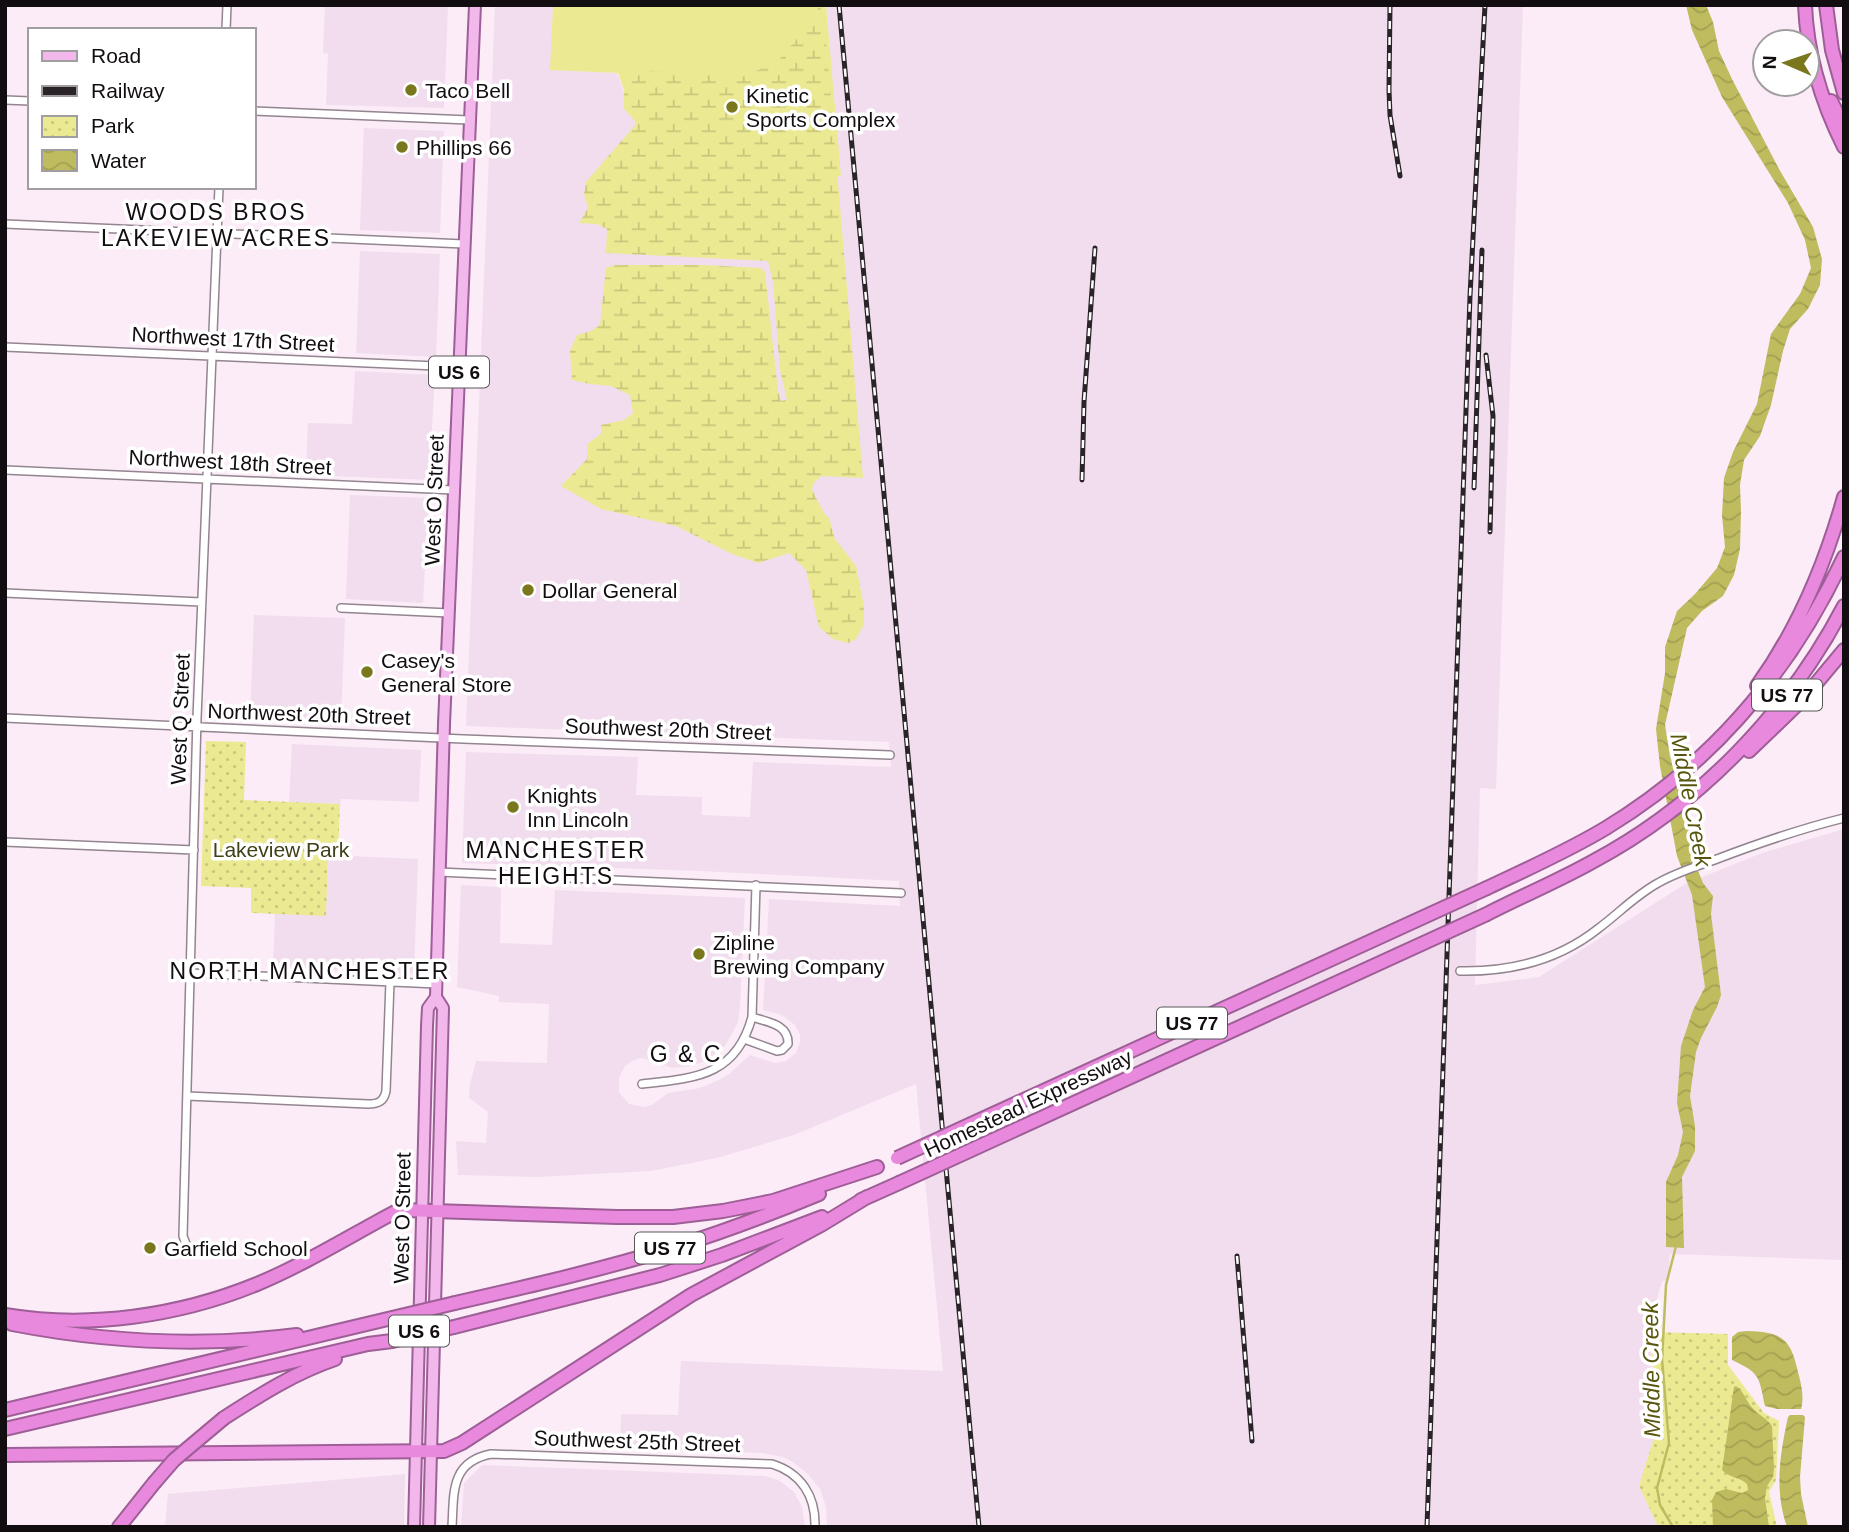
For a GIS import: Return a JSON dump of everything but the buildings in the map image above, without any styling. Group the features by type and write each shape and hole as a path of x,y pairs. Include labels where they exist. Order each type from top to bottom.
{"highway":[{"path":"1805,5 1807,28"},
{"path":"1826,5 1830,42 1844,93"},
{"path":"1821,80 1844,127"},
{"path":"1821,90 1844,147"},
{"path":"1744,713 1753,691 1784,646 1804,607 1832,537 1844,497"},
{"name":"US 77","path":"1744,713 1798,642 1844,556"},
{"name":"Homestead Expressway","path":"392,1341 672,1272 766,1239 899,1183 1487,914 1592,863 1655,823 1717,772 1742,747 1779,706 1817,652 1844,606"},
{"path":"1717,772 1746,754 1804,698 1844,650"},
{"name":"Homestead Expressway","path":"388,1319 547,1282 678,1246 780,1210 877,1167 1566,850 1625,816 1667,786 1744,713"},
{"path":"5,1315 42,1319 106,1319 169,1311 201,1303 289,1269 395,1212 404,1210 673,1217 773,1201 877,1167"},
{"path":"5,1455 444,1451 462,1443 691,1294 821,1226 867,1197"},
{"path":"5,1410 388,1319"},
{"name":"US 77","path":"5,1322 82,1335 210,1342 281,1337 388,1319"},
{"path":"120,1527 174,1460 224,1418 299,1373 392,1341"},
{"name":"US 77","path":"5,1429 368,1344 392,1341"}],"main road":[{"name":"West O Street","path":"414,1527 428,1008 436,997 437,984 443,738 475,5"},
{"name":"West O Street","path":"429,1527 443,1008 436,997"}],"street":[{"path":"226,28 227,5"},
{"path":"5,100 28,101"},
{"path":"256,111 470,121"},
{"name":"West Q Street","path":"191,1251 183,1236 196,727 219,189"},
{"path":"5,223 464,244"},
{"name":"Northwest 17th Street","path":"5,347 459,366"},
{"name":"Northwest 18th Street","path":"5,470 454,490"},
{"path":"5,593 201,602"},
{"path":"341,608 449,613"},
{"name":"Northwest 20th Street","path":"5,719 443,738"},
{"name":"Southwest 20th Street","path":"443,738 890,755"},
{"path":"1460,971 1521,966 1562,952 1598,930 1646,891 1673,876 1780,836 1844,818"},
{"path":"5,842 194,850"},
{"path":"439,872 901,893"},
{"path":"642,1084 681,1080 712,1071 730,1058 744,1039 752,1017 756,885"},
{"path":"191,973 437,984"},
{"path":"187,1096 377,1103 383,1099 386,1091 390,982"},
{"path":"744,1039 777,1051 788,1044 787,1034 782,1027 752,1017"},
{"name":"Southwest 25th Street","path":"452,1527 456,1482 460,1472 474,1459 491,1454 772,1464 786,1469 803,1483 812,1499 816,1527"}],"shaded area":[{"path":"325,5 448,7 444,108 326,105 328,54 323,53"},
{"path":"495,5 553,5 551,70 617,73 639,134 840,176 826,5 1523,5 1496,789 1480,788 1475,985 1539,977 1685,884 1762,853 1844,829 1844,1260 1670,1254 1668,1280 1662,1281 1650,1324 1656,1431 1639,1486 1658,1527 827,1527 826,1507 820,1489 807,1473 783,1457 762,1453 620,1448 621,1414 678,1415 681,1361 943,1371 916,1084 794,1135 717,1158 651,1171 538,1177 458,1175 456,1141 486,1143 488,1112 469,1098 476,1061 547,1063 549,1004 499,1002 499,996 457,987 461,885 501,887 500,943 552,945 555,890 745,898 738,1022 725,1046 702,1062 672,1068 640,1058 625,1066 619,1078 619,1092 629,1104 644,1107 652,1105 668,1093 700,1088 719,1080 750,1055 775,1063 786,1061 796,1053 800,1035 795,1025 782,1015 763,1010 769,899 900,906 899,881 462,863 466,752 638,757 636,795 702,797 702,815 750,817 753,762 891,767 889,742 466,726"},
{"name":"WOODS BROS LAKEVIEW ACRES","path":"364,128 444,131 440,233 360,230"},
{"name":"WOODS BROS LAKEVIEW ACRES","path":"360,251 440,254 436,357 356,353"},
{"path":"355,371 435,375 429,480 306,475 308,423 352,424"},
{"path":"350,495 429,498 423,603 346,599"},
{"path":"254,615 345,618 341,722 250,719"},
{"path":"292,744 421,750 419,802 341,799 340,804 289,802"},
{"name":"NORTH MANCHESTER","path":"328,855 418,859 414,974 273,967 275,914 326,915"},
{"path":"482,1465 765,1476 780,1481 794,1492 802,1507 805,1527 461,1527 464,1483"},
{"path":"405,1474 404,1527 165,1527 168,1494"}],"green space":[{"name":"Kinetic Sports Complex","path":"553,5 826,5 841,176 604,165 639,134 618,73 550,70"},
{"path":"817,5 823,5 863,478 821,476 813,484 812,490 829,518 835,539 856,566 864,606 864,624 856,639 848,643 833,639 819,627 806,570 789,553 758,563 732,554 676,526 601,509 561,486 587,459 587,444 601,434 601,425 624,420 633,413 630,395 611,386 572,380 570,351 577,335 600,325 606,268 615,265 704,265 761,268 765,272 778,391 781,401 787,400 780,370 773,282 768,261 606,253 607,229 597,224 579,223 588,208 584,194 586,182 637,123 624,109 624,80 631,69 740,78 777,62 808,26 818,9"},
{"name":"Lakeview Park","path":"206,741 246,742 244,800 340,804 338,856 328,856 326,916 251,913 251,888 201,886"},
{"path":"1651,1332 1728,1334 1728,1365 1764,1413 1779,1421 1776,1480 1769,1492 1777,1527 1658,1527 1639,1486 1656,1431"}],"water":[{"path":"1686,5 1706,5 1713,22 1719,51 1779,169 1813,227 1822,259 1820,285 1808,309 1790,329 1771,405 1760,436 1744,460 1740,485 1740,549 1734,575 1723,596 1702,611 1687,628 1665,725 1670,756 1689,823 1693,858 1703,883 1713,896 1711,914 1721,995 1696,1052 1690,1096 1695,1126 1695,1151 1682,1177 1684,1248 1666,1247 1666,1182 1678,1155 1683,1132 1677,1103 1681,1046 1693,1010 1705,987 1692,895 1677,856 1660,766 1656,729 1665,673 1665,647 1677,611 1717,568 1725,547 1722,515 1724,478 1733,452 1757,404 1771,334 1800,294 1811,268 1805,240 1788,203 1722,97 1692,30"},
{"path":"1738,1332 1770,1333 1784,1340 1789,1346 1801,1384 1801,1409 1765,1406 1757,1377 1751,1370 1732,1360 1732,1337"},
{"path":"1736,1386 1752,1408 1772,1426 1774,1469 1765,1498 1769,1527 1713,1527 1712,1500 1716,1492 1726,1489 1742,1493 1748,1490 1747,1484 1722,1470"},
{"path":"1790,1415 1805,1417 1800,1477 1808,1527 1787,1527 1783,1513 1779,1486 1781,1458"}],"waterway":[{"name":"Middle Creek","path":"1673,1527 1660,1505 1657,1488 1669,1443 1662,1359 1666,1285 1676,1246"}],"railway":[{"path":"839,5 979,1527"},
{"path":"1390,5 1390,115 1400,176"},
{"path":"1427,1527 1470,296 1485,5"},
{"path":"1082,480 1084,402 1095,248"},
{"path":"1474,488 1482,250"},
{"path":"1486,355 1493,416 1490,532"},
{"path":"1237,1256 1252,1441"}],"place":[{"name":"Taco Bell","path":"411,90"},
{"name":"Kinetic Sports Complex","path":"732,107"},
{"name":"Phillips 66","path":"402,147"},
{"name":"Dollar General","path":"528,590"},
{"name":"Casey's General Store","path":"367,672"},
{"name":"Knights Inn Lincoln","path":"513,807"},
{"name":"Zipline Brewing Company","path":"699,954"},
{"name":"Garfield School","path":"150,1248"}],"district":[{"name":"WOODS BROS LAKEVIEW ACRES","path":"216,225"},
{"name":"MANCHESTER HEIGHTS","path":"556,863"},
{"name":"NORTH MANCHESTER","path":"310,971"},
{"name":"G & C","path":"686,1054"}]}
